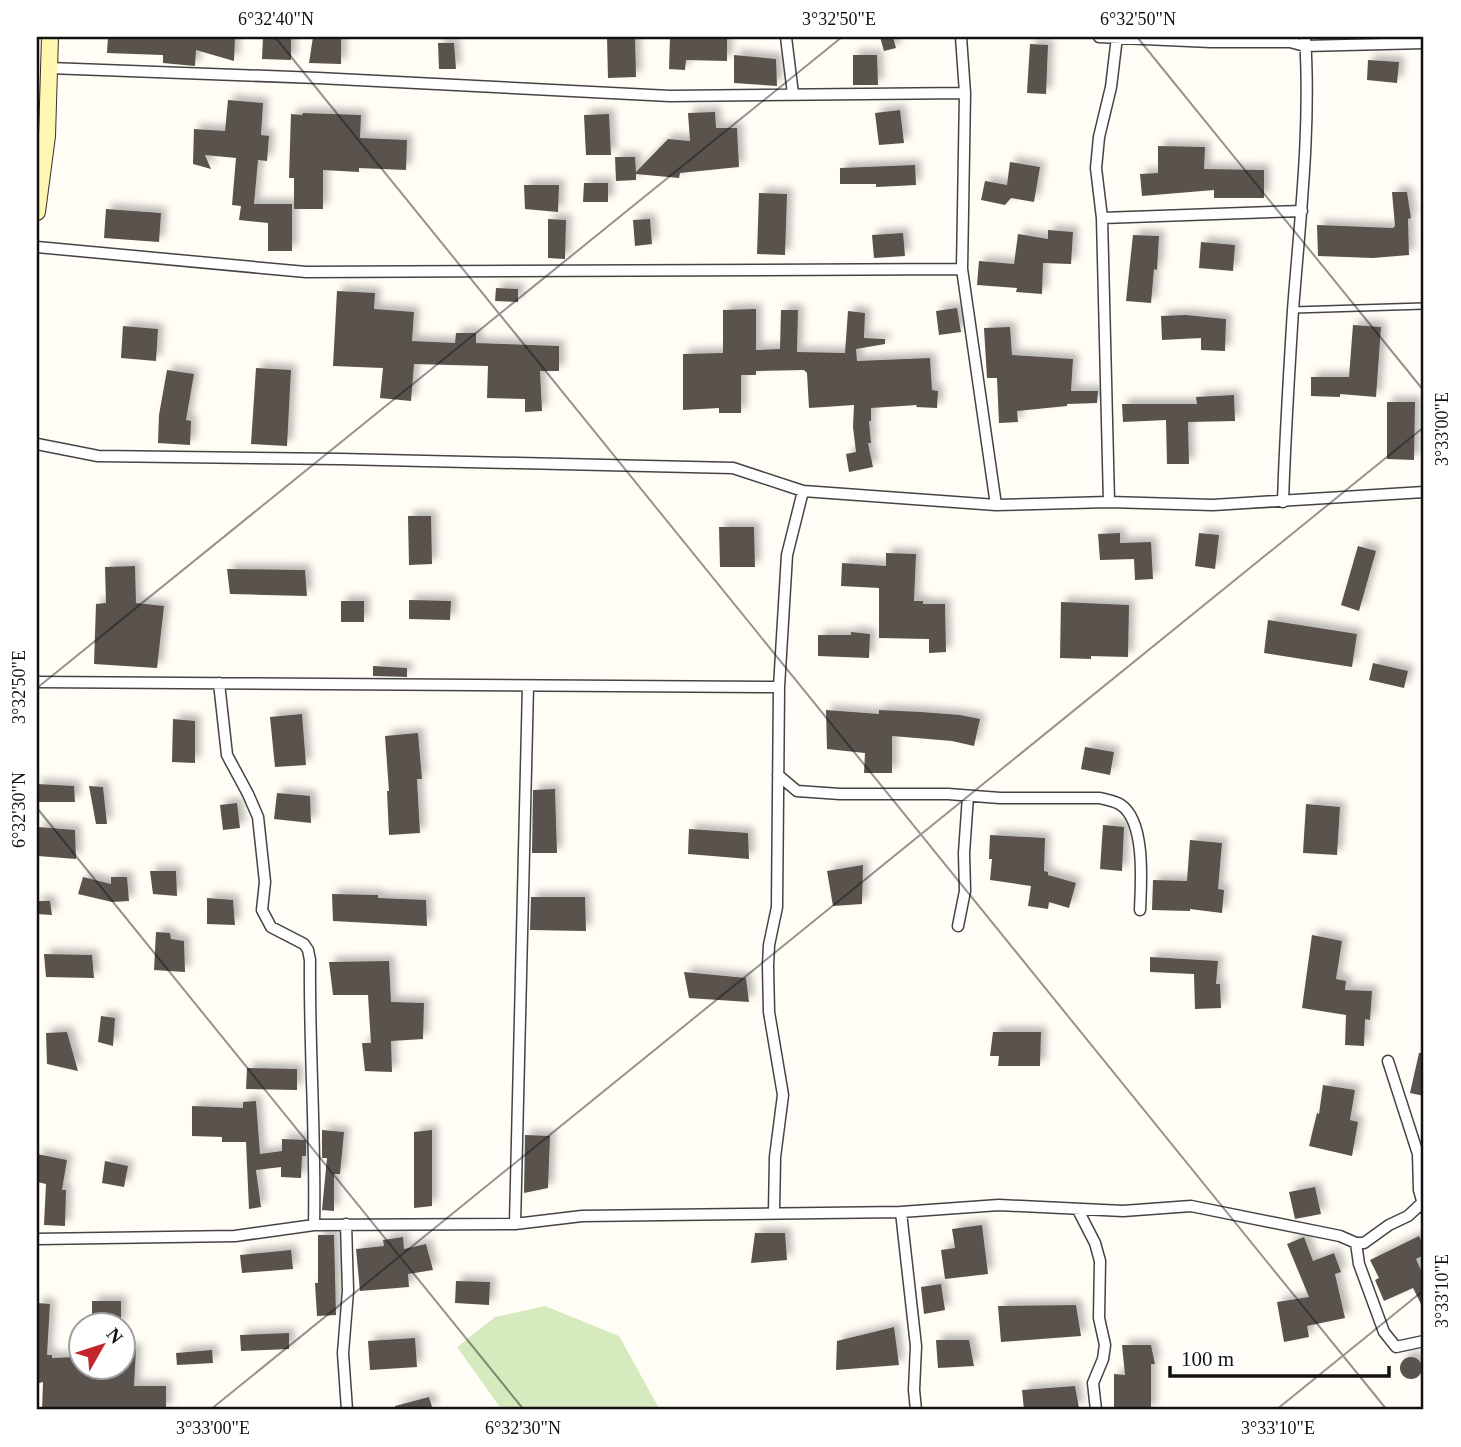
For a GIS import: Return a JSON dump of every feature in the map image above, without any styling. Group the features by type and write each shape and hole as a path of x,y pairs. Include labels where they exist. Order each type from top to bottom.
{"main road":[{"path":"37,212 42,122 50,68 50,37"}],"street":[{"path":"786,37 793,94"},
{"path":"961,37 965,93 962,269 996,505"},
{"path":"1099,37 1211,42 1424,43"},
{"path":"1109,502 1102,218 1096,169 1117,37"},
{"path":"1283,502 1287,398 1302,211 1307,88 1305,41"},
{"path":"50,68 670,96 965,93"},
{"path":"1102,218 1302,211"},
{"path":"37,247 306,272 962,269"},
{"path":"37,444 98,456 733,468 803,491 996,505 1109,502 1213,505 1424,492"},
{"path":"774,1212 775,1157 783,1095 769,1012 768,966 769,945 777,907 779,687 787,555 803,491"},
{"path":"37,682 779,687"},
{"path":"219,683 227,755 258,817 265,883 262,910 271,926 303,944 308,950 310,960 309,1030 316,1170 314,1226"},
{"path":"514,1224 528,686"},
{"path":"778,775 797,791 1000,798 1100,798 1122,805 1134,821 1137,837 1142,873 1140,910"},
{"path":"958,926 965,891 964,853 968,796"},
{"path":"37,1238 235,1236 346,1224 514,1224 582,1216 901,1212 999,1205 1123,1212 1191,1206 1364,1243 1423,1205 1418,1154 1388,1061"},
{"path":"1079,1210 1095,1242 1100,1261 1099,1318 1105,1345 1103,1359 1093,1383 1096,1410"},
{"path":"901,1212 916,1346 916,1410"},
{"path":"346,1224 348,1291 344,1353 347,1410"},
{"path":"1356,1243 1359,1264 1384,1332 1390,1341 1396,1347 1424,1341"}],"lane":[{"path":"1293,310 1424,306"}],"green space":[{"path":"545,1306 619,1336 660,1410 502,1410 457,1347 495,1317"}],"building":[{"path":"108,37 235,37 234,61 196,50 195,66 163,63 163,55 107,53"},
{"path":"263,37 291,37 291,60 262,59"},
{"path":"313,37 341,37 341,64 309,63"},
{"path":"607,37 635,37 636,77 608,78"},
{"path":"670,37 727,37 727,61 686,60 685,70 669,69"},
{"path":"880,37 893,37 896,48 884,51"},
{"path":"438,43 454,43 456,69 439,69"},
{"path":"1030,44 1048,45 1046,94 1027,93"},
{"path":"734,55 776,59 777,86 734,83"},
{"path":"853,55 877,55 878,85 853,85"},
{"path":"1368,60 1399,62 1397,83 1367,80"},
{"path":"228,100 263,103 261,135 269,136 267,161 258,160 254,204 292,204 292,251 268,251 268,223 239,220 241,206 232,205 236,158 205,155 211,169 193,164 194,129 225,131"},
{"path":"900,110 904,143 879,145 875,113"},
{"path":"715,112 716,128 737,128 739,167 680,173 679,178 636,174 636,180 616,181 615,157 635,157 636,172 668,139 690,141 688,113"},
{"path":"291,114 361,115 360,138 407,140 406,170 323,170 323,209 294,209 294,178 289,178"},
{"path":"609,114 611,155 586,155 584,115"},
{"path":"1158,146 1205,147 1204,169 1264,170 1264,198 1214,198 1214,190 1142,196 1140,174 1158,173"},
{"path":"1010,162 1040,167 1034,202 1011,198 1005,205 981,200 985,181 1007,185"},
{"path":"915,165 916,185 876,187 876,184 840,184 840,168"},
{"path":"584,183 608,183 608,202 583,202"},
{"path":"524,185 559,185 558,212 525,209"},
{"path":"1392,192 1407,192 1411,218 1408,219 1409,255 1373,258 1318,256 1317,225 1393,228"},
{"path":"759,193 787,194 785,255 757,254"},
{"path":"106,209 161,213 159,242 104,238"},
{"path":"548,219 566,220 565,259 548,258"},
{"path":"650,219 652,244 635,246 633,220"},
{"path":"1048,230 1073,232 1071,264 1043,263 1042,294 1016,292 1017,288 977,285 979,261 1014,264 1018,234 1048,239"},
{"path":"903,233 905,256 874,258 872,235"},
{"path":"1133,235 1159,236 1151,303 1126,301"},
{"path":"1201,242 1235,245 1233,271 1199,268"},
{"path":"496,288 518,289 518,302 495,301"},
{"path":"337,291 375,293 374,309 414,312 412,341 455,343 456,333 476,333 476,343 559,346 559,371 540,371 542,411 525,412 525,399 487,398 488,366 414,364 411,401 380,398 383,368 333,366"},
{"path":"957,308 961,332 939,335 936,311"},
{"path":"756,309 756,350 780,349 781,310 798,310 797,352 845,353 848,311 865,313 864,338 885,339 885,344 856,349 857,361 930,358 932,390 938,391 937,408 916,407 917,405 871,408 871,443 868,443 873,467 849,472 846,454 856,452 854,405 809,408 807,373 804,370 756,371 756,375 741,375 741,413 719,413 719,408 683,410 683,354 723,353 723,310"},
{"path":"1186,315 1226,319 1225,351 1201,350 1201,338 1162,340 1161,316"},
{"path":"1353,325 1381,327 1376,397 1340,394 1340,397 1311,396 1311,377 1349,377"},
{"path":"123,326 158,329 156,361 121,358"},
{"path":"1010,327 1012,355 1073,359 1071,391 1098,391 1097,403 1017,411 1018,422 999,423 997,378 987,378 984,328"},
{"path":"256,368 291,370 287,446 251,444"},
{"path":"167,370 194,374 186,420 191,421 190,445 158,443 159,415"},
{"path":"1234,395 1235,421 1188,422 1189,464 1167,464 1166,420 1123,422 1122,404 1197,404 1196,397"},
{"path":"1387,402 1415,402 1414,460 1387,459"},
{"path":"408,516 431,516 432,564 409,565"},
{"path":"719,527 754,527 755,567 720,567"},
{"path":"1120,533 1120,543 1151,542 1153,579 1135,580 1134,559 1100,560 1098,534"},
{"path":"1199,533 1219,535 1215,569 1195,566"},
{"path":"1358,546 1376,551 1359,611 1341,605"},
{"path":"886,553 916,554 914,601 923,601 923,604 945,604 946,652 929,653 929,639 879,638 879,588 841,586 842,563 886,566"},
{"path":"135,566 136,603 164,606 157,668 94,664 96,604 106,603 105,567"},
{"path":"227,569 305,570 307,596 230,594"},
{"path":"409,600 451,601 450,620 409,619"},
{"path":"341,601 364,601 364,622 341,622"},
{"path":"1061,602 1129,605 1128,657 1060,658"},
{"path":"1268,620 1357,634 1352,667 1264,653"},
{"path":"851,632 870,634 869,658 818,656 818,635 851,635"},
{"path":"1373,663 1408,671 1404,688 1369,680"},
{"path":"373,666 407,668 407,677 373,676"},
{"path":"826,710 879,714 879,710 921,712 980,719 974,746 952,741 892,736 892,773 864,773 865,753 827,749"},
{"path":"302,714 306,765 275,767 270,717"},
{"path":"173,719 195,721 195,763 172,762"},
{"path":"418,733 422,779 417,779 420,833 389,835 385,736"},
{"path":"1085,747 1114,752 1110,775 1081,769"},
{"path":"37,784 74,786 75,802 37,802"},
{"path":"89,786 103,787 107,824 96,824"},
{"path":"555,789 557,853 532,853 533,790"},
{"path":"277,793 310,796 311,823 274,819"},
{"path":"237,803 240,828 223,830 220,805"},
{"path":"1306,804 1340,807 1337,855 1303,853"},
{"path":"1103,825 1124,827 1122,871 1100,869"},
{"path":"38,827 75,830 76,859 38,856"},
{"path":"689,829 748,833 749,859 688,854"},
{"path":"990,835 1045,838 1044,871 1048,872 1048,875 1076,883 1069,908 1049,902 1048,909 1028,906 1031,886 990,880"},
{"path":"1190,840 1222,843 1218,889 1224,890 1222,913 1190,909 1152,910 1153,880 1187,881"},
{"path":"863,865 862,904 833,906 827,871"},
{"path":"150,871 176,871 177,896 153,894"},
{"path":"83,877 111,884 111,877 127,877 129,901 112,902 78,894"},
{"path":"332,894 426,900 427,926 333,921"},
{"path":"531,897 585,897 586,931 530,930"},
{"path":"207,898 233,900 235,925 207,924"},
{"path":"37,901 50,901 52,915 37,914"},
{"path":"156,932 170,933 171,939 184,941 185,972 154,970"},
{"path":"1312,935 1342,941 1336,979 1346,981 1345,990 1372,991 1370,1020 1365,1019 1364,1046 1345,1045 1346,1015 1302,1008"},
{"path":"44,954 92,955 94,978 46,977"},
{"path":"1150,957 1218,961 1216,984 1220,984 1221,1008 1195,1009 1194,974 1150,972"},
{"path":"389,961 391,1002 424,1003 423,1039 391,1041 392,1072 365,1071 362,1043 371,1043 368,995 333,995 329,962"},
{"path":"684,972 746,978 749,1002 689,998"},
{"path":"101,1016 115,1018 113,1046 98,1042"},
{"path":"67,1032 78,1071 47,1064 46,1033"},
{"path":"993,1032 1041,1032 1040,1066 998,1066 999,1056 990,1056"},
{"path":"1419,1053 1424,1053 1424,1096 1410,1093"},
{"path":"247,1068 297,1069 297,1090 246,1089"},
{"path":"1323,1085 1355,1090 1350,1120 1358,1122 1352,1156 1309,1146 1317,1113 1319,1114"},
{"path":"256,1101 260,1154 282,1151 282,1139 306,1140 306,1156 302,1156 301,1178 281,1177 281,1167 256,1170 261,1207 249,1209 246,1142 222,1142 222,1137 192,1136 192,1106 243,1108 243,1102"},
{"path":"322,1130 344,1132 340,1174 334,1174 334,1211 322,1210 327,1158 322,1158"},
{"path":"432,1130 432,1206 414,1208 414,1132"},
{"path":"525,1135 550,1136 548,1188 524,1193"},
{"path":"37,1154 67,1160 62,1190 66,1190 65,1226 44,1225 46,1184 37,1182"},
{"path":"105,1161 128,1166 124,1187 102,1183"},
{"path":"1315,1187 1321,1214 1295,1219 1289,1192"},
{"path":"982,1225 988,1274 945,1279 941,1250 955,1248 952,1229"},
{"path":"755,1233 785,1233 787,1260 751,1263"},
{"path":"318,1235 334,1235 336,1315 317,1316 315,1283 318,1283"},
{"path":"1419,1236 1424,1246 1424,1255 1416,1259 1424,1277 1424,1310 1413,1288 1384,1301 1375,1280 1379,1278 1370,1260"},
{"path":"403,1237 404,1249 426,1244 433,1270 408,1274 409,1287 360,1291 356,1249 384,1246 383,1240"},
{"path":"1304,1237 1313,1261 1334,1253 1341,1272 1335,1274 1345,1318 1307,1326 1309,1337 1284,1342 1277,1302 1309,1297 1287,1244"},
{"path":"291,1250 293,1269 242,1273 240,1255"},
{"path":"456,1281 490,1282 489,1305 455,1303"},
{"path":"941,1284 945,1310 924,1314 921,1287"},
{"path":"92,1301 121,1301 121,1310 92,1310"},
{"path":"37,1303 50,1304 47,1355 52,1355 52,1358 66,1357 66,1380 134,1380 134,1386 166,1386 166,1410 42,1410 43,1382 39,1383"},
{"path":"1076,1305 1081,1336 1001,1342 998,1306"},
{"path":"894,1327 899,1365 836,1370 837,1341"},
{"path":"289,1333 289,1349 241,1351 240,1335"},
{"path":"415,1338 417,1367 370,1370 368,1341"},
{"path":"936,1340 969,1340 974,1366 938,1368"},
{"path":"1122,1345 1151,1345 1155,1364 1151,1364 1151,1410 1114,1410 1114,1374 1125,1375"},
{"path":"212,1350 213,1363 177,1365 176,1353"},
{"path":"1411,1357 1419,1360 1422,1368 1419,1376 1411,1379 1403,1376 1400,1368 1403,1360"},
{"path":"1075,1386 1079,1408 1024,1410 1022,1390"},
{"path":"429,1397 433,1410 396,1410 395,1406"}]}
